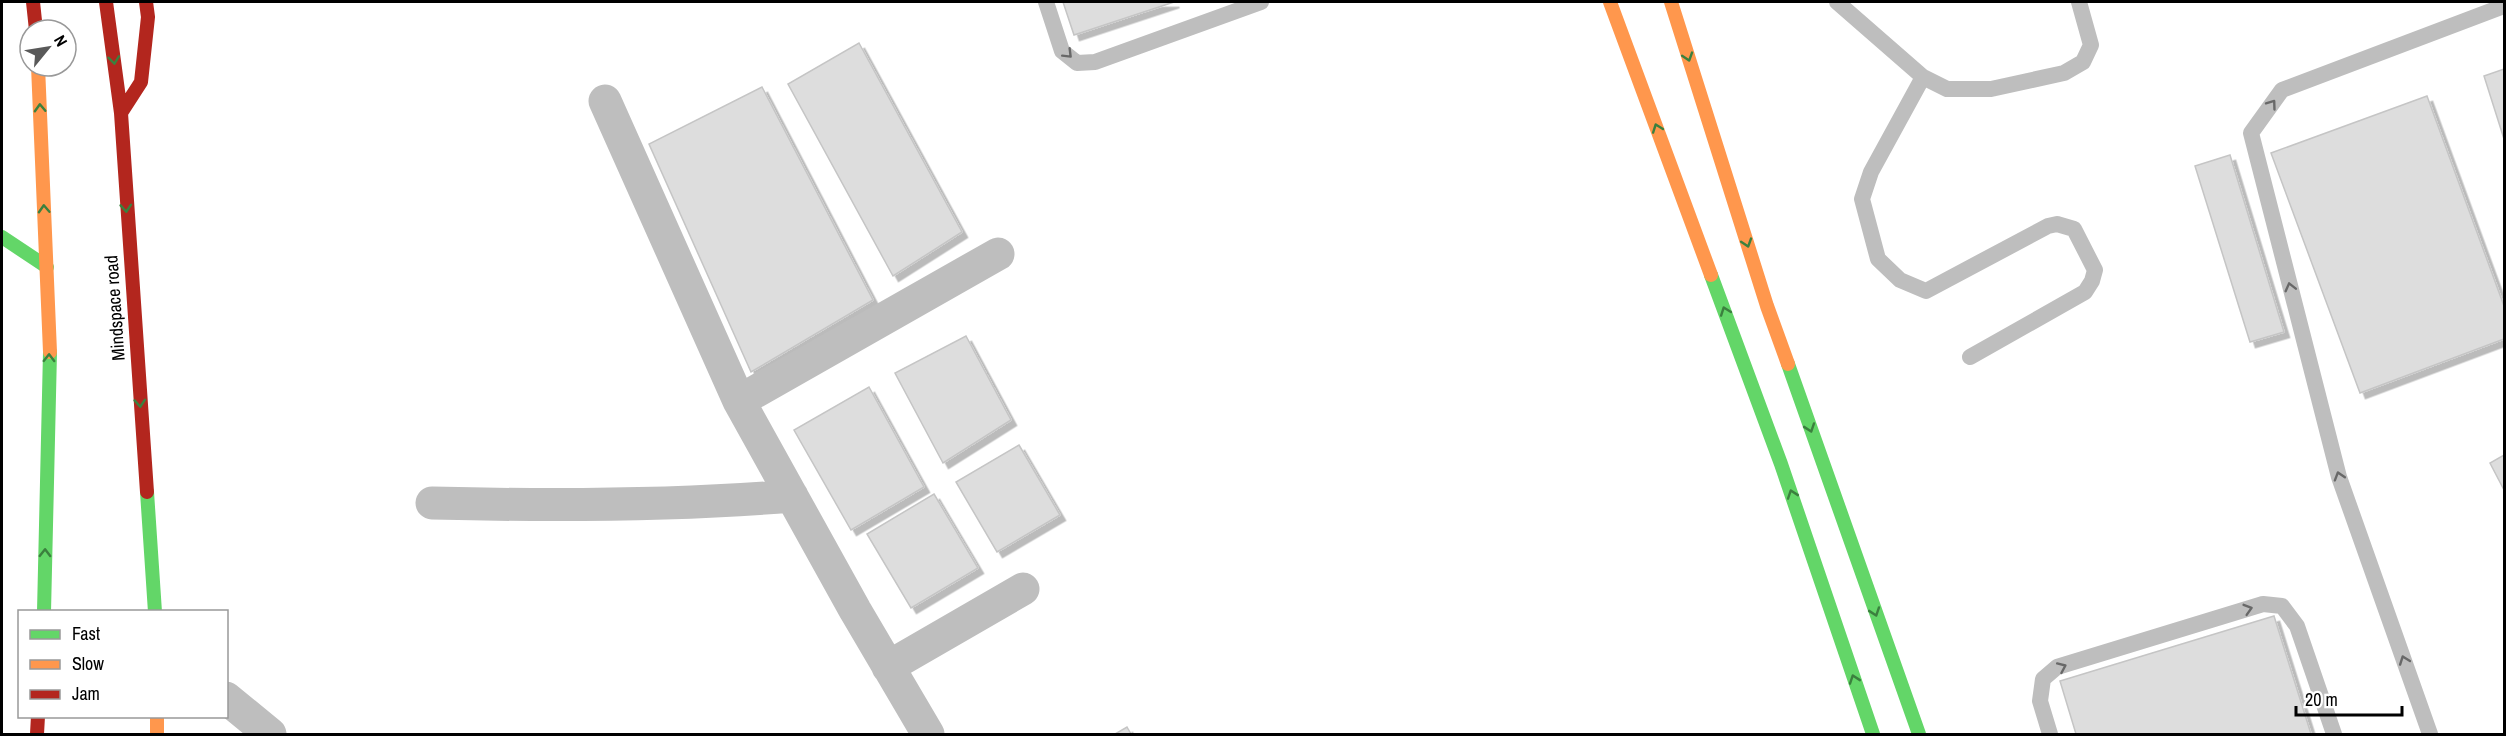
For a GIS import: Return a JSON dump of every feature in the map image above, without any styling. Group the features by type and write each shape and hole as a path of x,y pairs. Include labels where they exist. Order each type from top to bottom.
{"main road":[{"path":"33,2 35,18"},
{"name":"Mindspace road","path":"106,2 120,113 155,610"},
{"path":"120,113 141,82 148,17 146,2"},
{"path":"1610,2 1781,464 1873,735"},
{"path":"1671,2 1767,306 1919,735"},
{"path":"39,78 50,345 44,610"},
{"path":"2,237 47,267"},
{"path":"37,735 38,718"},
{"path":"157,718 157,735"}],"street":[{"path":"605,101 739,401 928,735"},
{"path":"739,401 998,254"},
{"path":"432,503 566,506 711,503 792,496"},
{"path":"888,667 1023,589"},
{"path":"228,700 270,735"}],"lane":[{"path":"1046,2 1062,51 1077,63 1095,62 1261,2"},
{"path":"1838,2 1923,77 1947,89 1969,90 1991,89 2064,73 2084,62 2091,45 2079,2"},
{"path":"2430,735 2339,477 2251,133 2282,90 2505,6"},
{"path":"1923,77 1871,172 1862,199 1878,259 1900,280 1926,291 2048,226 2057,224 2074,229 2095,270 2092,281 2085,292 1970,357"},
{"path":"2050,735 2040,701 2043,679 2057,667 2263,604 2283,606 2297,626 2334,735"}],"building":[{"path":"1063,2 1174,2 1074,35"},
{"path":"859,43 962,232 893,276 788,84"},
{"path":"2504,69 2504,139 2484,76"},
{"path":"762,87 873,300 751,372 649,144"},
{"path":"2427,96 2504,306 2504,339 2360,393 2271,153"},
{"path":"2230,155 2284,332 2250,342 2195,166"},
{"path":"966,336 1011,420 943,463 895,373"},
{"path":"869,387 924,487 851,530 794,430"},
{"path":"1019,445 1060,515 997,552 956,482"},
{"path":"2504,455 2504,490 2490,463"},
{"path":"934,494 978,568 911,608 867,534"},
{"path":"2274,616 2311,734 2076,734 2060,681"},
{"path":"1127,727 1131,734 1115,734"}],"traffic: fast":[{"path":"2,237 47,267"},
{"path":"1711,275 1781,464 1873,734"},
{"path":"44,610 50,352"},
{"path":"1788,364 1919,734"},
{"path":"147,492 155,610"}],"traffic: slow":[{"path":"1610,2 1711,275"},
{"path":"1671,2 1767,306 1788,364"},
{"path":"39,78 50,352"},
{"path":"157,718 157,734"}],"traffic: jam":[{"path":"33,2 35,18"},
{"path":"106,2 121,113 147,492"},
{"path":"121,113 141,82 148,17 146,2"},
{"path":"37,734 38,718"}]}
